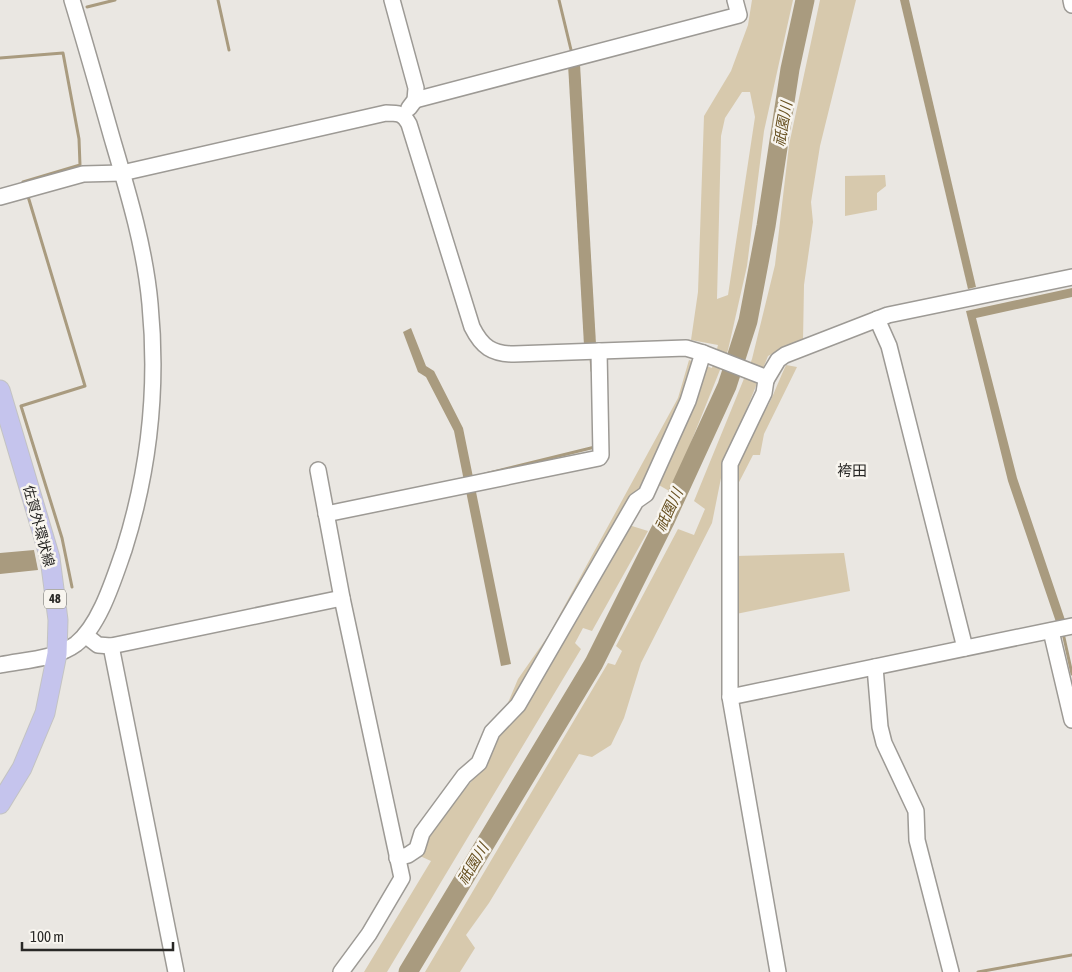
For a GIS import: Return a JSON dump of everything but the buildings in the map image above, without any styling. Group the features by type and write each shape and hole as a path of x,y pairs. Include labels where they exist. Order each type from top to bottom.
{"main road":[{"name":"佐賀外環状線","path":"0,804 22,768 45,713 57,654 58,620 50,558 1,398"}],"street":[{"path":"0,664 57,654 76,644 85,635 115,578 132,526 144,468 151,419 153,355 150,303 139,239 72,0"},
{"path":"392,0 414,75 415,100 404,115"},
{"path":"415,100 739,15 735,0"},
{"path":"1071,0 1072,5"},
{"path":"0,197 83,174 122,173 386,113 404,115"},
{"path":"404,115 472,327 479,341 490,350 500,354 670,348 703,353 764,378"},
{"path":"778,972 730,697 730,464 764,393 764,378 778,360 785,355 888,315 1072,277"},
{"path":"877,319 889,346 966,648"},
{"path":"326,514 599,458 601,455 598,351"},
{"path":"397,858 408,855 417,849 422,833 464,776 479,763 492,732 518,705 636,501 646,494 688,401 703,353"},
{"path":"318,470 342,598 402,878 369,934 340,972"},
{"path":"85,635 98,645 111,646 342,598"},
{"path":"730,697 1063,628 1072,720"},
{"path":"111,646 176,972"},
{"path":"875,667 880,727 884,743 916,811 917,840 951,972"}],"shaded area":[{"path":"752,0 793,0 764,131 747,266 728,350 671,492 650,480 619,522 648,531 592,631 583,628 575,643 581,649 387,972 364,972 431,861 420,856 426,837 479,772 518,679 548,636 678,398 689,360 712,368 718,345 691,340 698,292 704,116 731,71 748,25","holes":["742,92 750,92 755,117 728,295 717,299 721,136 725,118"]},
{"path":"820,0 856,0 820,146 811,202 813,222 804,285 803,341 787,346 768,356 723,468 712,523 641,663 624,718 611,745 592,757 579,754 489,903 466,935 475,948 460,972 425,972 608,663 615,665 622,651 616,646 678,529 694,535 705,509 694,501 752,359 775,265 789,145"},
{"path":"900,0 909,0 976,287 968,289"},
{"path":"568,64 580,64 596,344 584,345"},
{"path":"885,175 886,186 877,193 877,210 845,216 845,176"},
{"path":"1072,288 1072,297 976,318 1017,478 1065,620 1056,622 1008,481 966,311"},
{"path":"411,328 426,366 434,371 463,428 511,664 501,666 454,431 426,377 418,372 403,332"},
{"path":"786,365 797,367 764,434 760,455 753,455 736,488 738,464 745,444 769,404"},
{"path":"34,550 38,570 0,574 0,553"},
{"path":"844,553 850,591 736,614 735,556"}],"waterway":[{"path":"87,7 115,0"},
{"path":"218,0 229,50"},
{"path":"559,0 572,54"},
{"name":"祇園川","path":"408,972 594,663 665,521 727,386 748,321 766,226 790,69 805,0"},
{"path":"0,58 63,53 79,139 80,165 23,182 24,185"},
{"path":"27,193 85,386 21,406 62,538 72,587"},
{"path":"591,358 592,371"},
{"path":"485,474 595,447"},
{"path":"1063,633 1072,674"},
{"path":"978,972 1072,955"}],"district":[{"name":"袴田","path":"852,471"}]}
